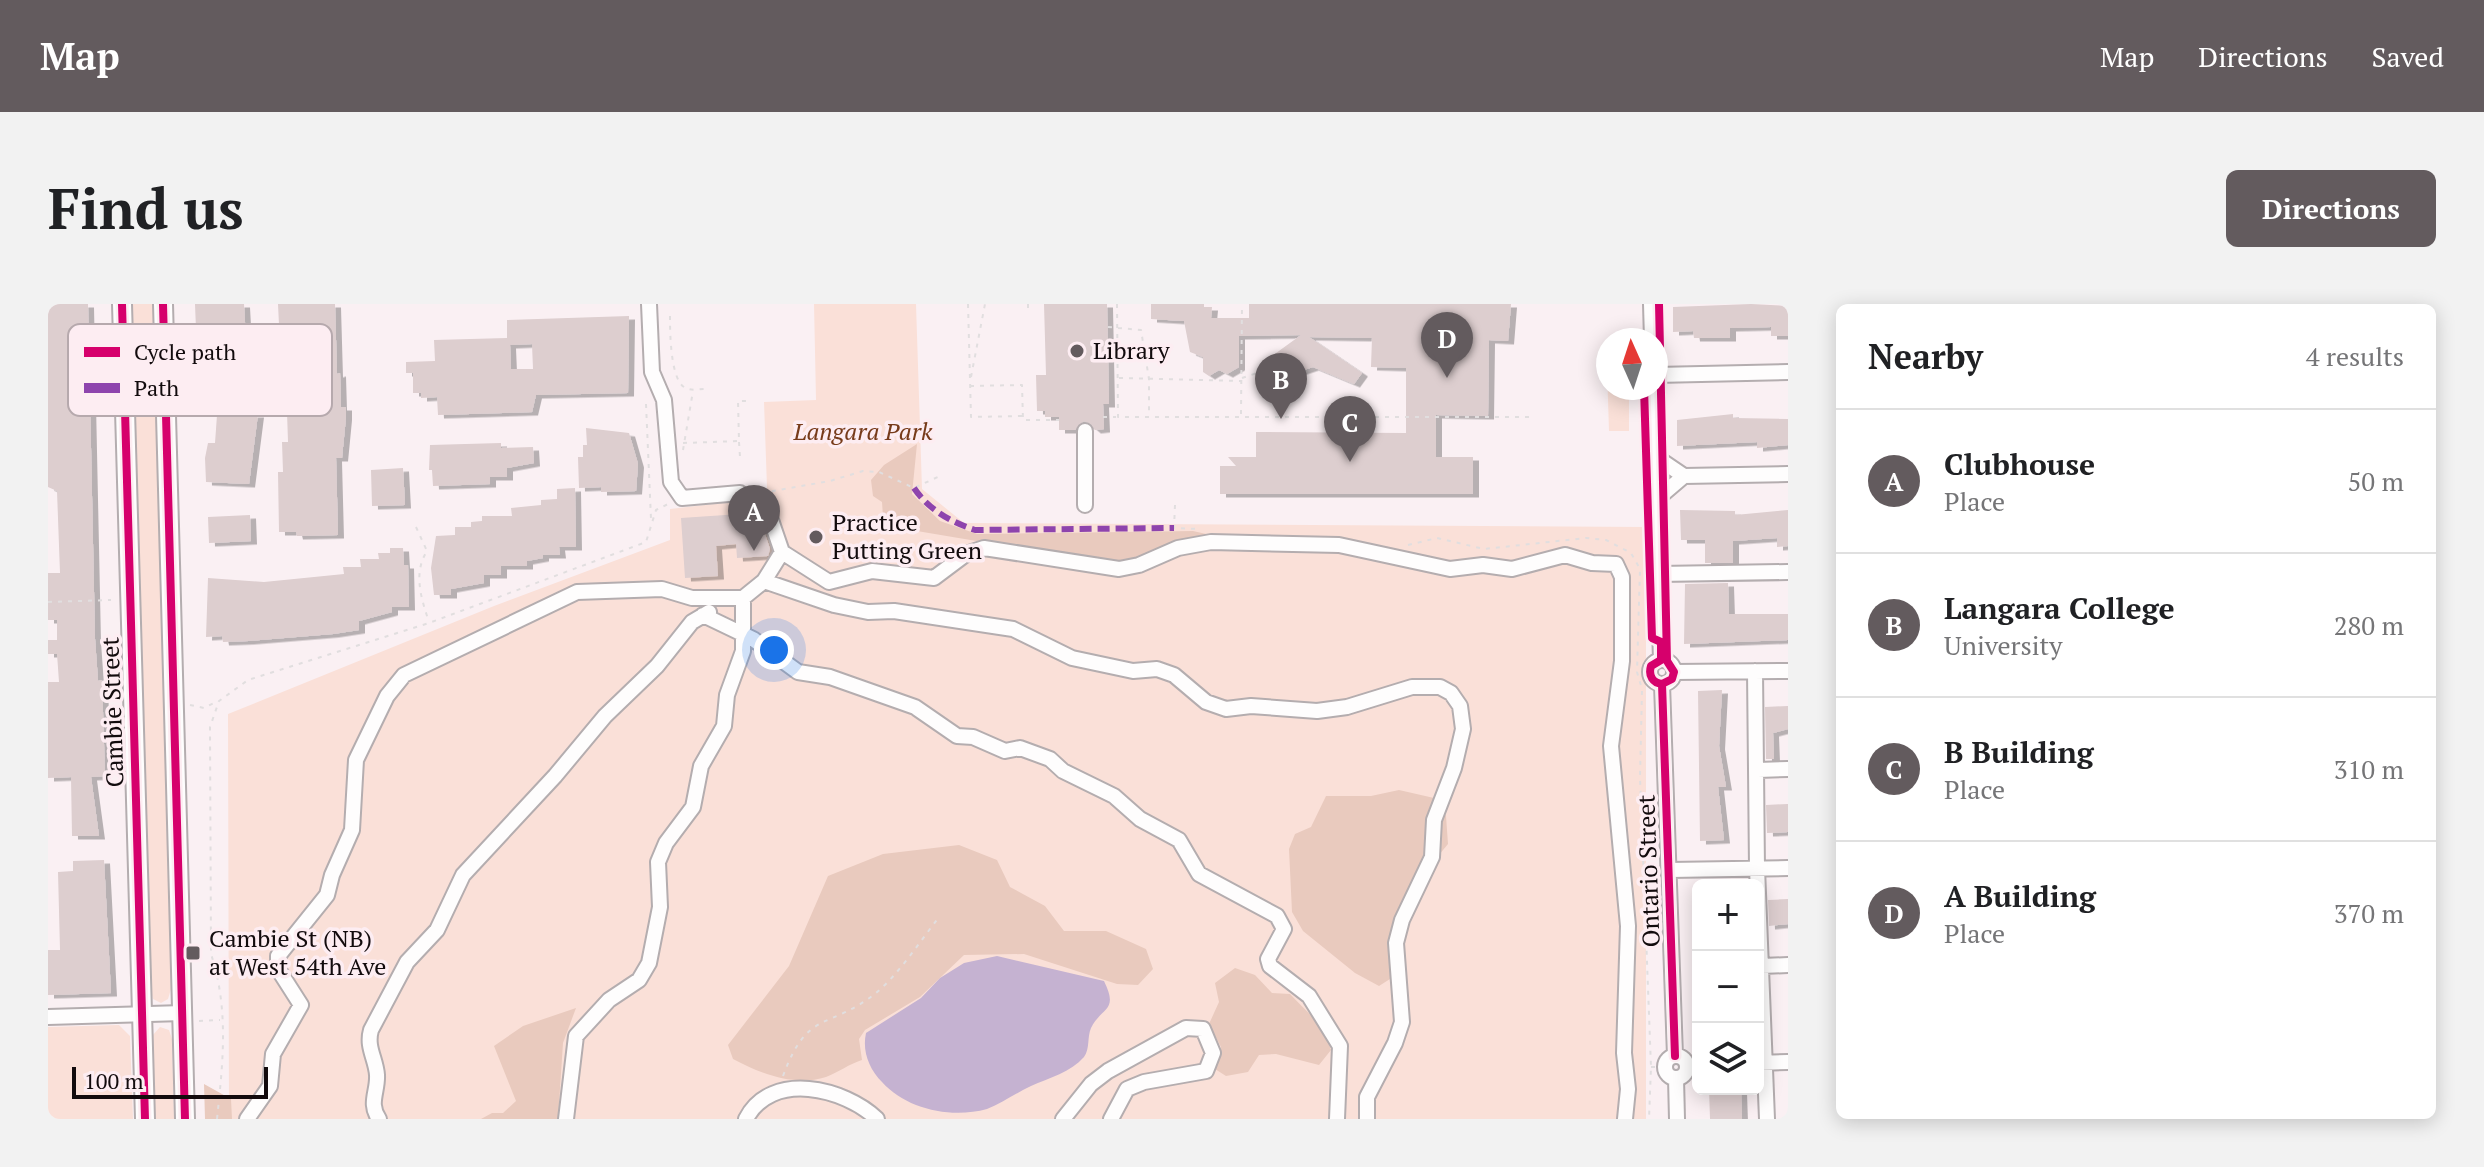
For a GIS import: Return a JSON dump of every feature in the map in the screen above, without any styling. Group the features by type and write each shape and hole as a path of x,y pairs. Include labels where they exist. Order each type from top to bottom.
{"main road":[{"name":"Cambie Street","path":"122,304 123,324"},
{"path":"163,304 164,324"},
{"name":"Cambie Street","path":"125,416 145,1119"},
{"path":"167,416 190,1017 185,1119"}],"street":[{"path":"649,304 652,372 664,400 671,482 676,491 682,498 740,493 771,520 782,552 829,582 872,571 934,578 966,554 984,548 1119,569 1139,565 1178,548 1211,542 1339,545 1450,569 1483,565 1512,569 1565,555 1592,563 1616,564 1622,577 1622,661 1611,746 1628,926 1625,1119"},
{"path":"1651,304 1652,328"},
{"path":"1668,375 1788,372"},
{"path":"1654,400 1661,660"},
{"path":"1085,431 1085,505"},
{"path":"1656,457 1684,476 1788,474"},
{"path":"1657,499 1684,476"},
{"path":"379,1119 373,1100 377,1075 369,1038 407,962 437,930 463,875 555,776 605,716 657,666 692,622 764,581 782,552"},
{"path":"1659,574 1788,572"},
{"path":"764,581 834,605 868,612 894,611 1013,629 1072,658 1133,671 1157,669 1174,675 1216,707 1317,711 1347,707 1388,691 1412,687 1440,687 1451,693 1460,706 1463,729 1454,768 1434,820 1432,857 1402,920 1396,943 1402,1022 1367,1097 1367,1119"},
{"path":"247,1119 270,1086 273,1054 301,1005 278,969 278,956 327,895 332,875 352,830 356,799 354,769 359,753 387,696 404,675 577,592 662,589 692,598 736,599"},
{"path":"566,1119 576,1036 609,1000 639,980 649,963 660,907 658,862 666,843 693,807 701,766 724,726 727,695 743,651 736,599"},
{"path":"703,615 768,648 798,672 830,677 915,707 957,736 973,737 1005,751 1020,748 1050,759 1063,771 1114,796 1140,819 1179,840 1199,874 1277,916 1284,929 1268,959 1270,966 1309,996 1340,1046 1337,1119"},
{"path":"1661,660 1670,663 1674,672 1669,682 1662,684 1651,679 1650,671 1654,663 1661,660"},
{"path":"1755,671 1761,951"},
{"path":"1674,672 1788,671"},
{"name":"Ontario Street","path":"1662,684 1670,870 1663,1063"},
{"path":"1758,770 1788,769"},
{"path":"1670,870 1788,868"},
{"path":"1764,966 1788,965"},
{"path":"48,1017 142,1014 190,1017"},
{"path":"1063,1119 1097,1077 1186,1028 1203,1029 1213,1053 1206,1071 1144,1082 1127,1089 1111,1119"},
{"path":"1683,1058 1692,1066 1676,1078 1668,1075 1663,1063 1683,1058"},
{"path":"1764,1063 1788,1062"},
{"path":"1676,1078 1677,1119"},
{"path":"746,1119 757,1104 791,1089 823,1091 857,1104 877,1119"},
{"path":"1764,1091 1767,1119"}],"path":[{"path":"968,304 971,417 1023,416"},
{"path":"970,382 985,304"},
{"path":"1028,304 1028,312"},
{"path":"1117,304 1118,417"},
{"path":"1241,416 1242,304"},
{"path":"670,316 670,348 680,384 692,389 705,389 705,393"},
{"path":"1108,327 1141,330 1149,379 1149,416"},
{"path":"1117,360 1147,360"},
{"path":"1117,378 1242,380 1266,370"},
{"path":"970,386 1022,385 1023,420 1059,420"},
{"path":"683,455 692,389"},
{"path":"740,457 738,401 747,401"},
{"path":"646,404 652,524"},
{"path":"1103,417 1534,417"},
{"path":"683,443 739,441"},
{"path":"740,493 830,481 863,471 879,472 914,488 942,475"},
{"path":"1175,505 1174,528 1206,530"},
{"path":"416,527 427,551 419,565 421,599 429,623"},
{"path":"1402,544 1437,538 1484,549 1586,538 1606,540 1631,553 1640,569 1637,672 1642,689 1640,777 1663,1063 1649,1119"},
{"path":"1649,560 1651,599"},
{"path":"48,602 111,600"},
{"path":"189,704 204,708 219,701"},
{"path":"773,1095 805,1032 856,1007 879,990 940,916"},
{"path":"190,1017 222,1020"}],"green space":[{"path":"132,304 153,304 154,324 133,324"},
{"name":"Langara Park","path":"814,304 916,304 922,489 964,523 1646,527 1646,1119 229,1119 228,714 494,606 670,540 670,509 756,499 767,488 764,402 816,400"},
{"path":"1608,400 1629,400 1629,431 1609,431"},
{"path":"135,416 156,416 171,989 168,999 161,1003 153,999"},
{"path":"119,1025 130,1036 133,1119 48,1119 48,1027"},
{"path":"160,1027 169,1030 172,1039 174,1119 154,1119 152,1036"}],"shaded area":[{"path":"917,444 912,494 940,521 977,534 1193,531 1215,536 1120,565 911,530 883,517 882,502 873,496 871,480 884,465"},
{"path":"1399,790 1434,798 1446,816 1448,844 1419,879 1392,940 1390,979 1379,986 1355,973 1303,931 1292,912 1289,849 1295,834 1311,827 1326,796 1371,796"},
{"path":"959,845 997,860 1010,887 1045,906 1064,931 1106,931 1146,949 1153,969 1138,985 1117,984 1024,954 964,955 920,997 865,1030 859,1039 862,1060 831,1075 814,1080 790,1080 755,1070 733,1059 728,1045 789,966 828,876 883,854"},
{"path":"997,956 1104,981 1109,1004 1091,1028 1084,1057 1073,1067 987,1109 944,1112 903,1099 877,1077 870,1066 865,1046 866,1033 921,998 940,978 964,963"},
{"path":"1235,968 1255,975 1272,993 1290,994 1314,1019 1331,1050 1319,1065 1276,1054 1259,1055 1248,1072 1226,1076 1215,1069 1221,1047 1209,1024 1219,1002 1215,983"},
{"path":"576,1008 563,1043 558,1119 481,1119 492,1113 503,1113 516,1101 494,1046 523,1026"},
{"path":"204,1084 231,1099 232,1119 205,1119"}],"building":[{"path":"48,304 88,304 88,324 68,324 68,416 90,416 95,639 98,681 102,680 105,776 91,777 99,836 72,836 71,777 48,778 48,682 59,682 57,654 48,654 48,640 57,640 57,620 48,620 48,573 60,573 57,491 48,487"},
{"path":"195,304 244,304 245,324 196,324"},
{"path":"278,304 335,304 337,374 340,373 341,407 346,407 342,458 336,458 338,535 297,536 296,532 279,532 278,472 283,472 282,442 288,442 287,416 332,416 332,324 279,324"},
{"name":"Library","path":"1044,304 1107,304 1109,404 1103,404 1104,429 1095,430 1084,421 1075,430 1059,430 1059,417 1045,417 1045,411 1037,411 1036,375 1046,375"},
{"path":"1151,304 1204,304 1204,307 1212,307 1211,318 1249,318 1249,304 1511,304 1508,341 1489,340 1488,416 1436,415 1436,457 1473,457 1473,494 1220,494 1220,466 1236,466 1228,457 1256,457 1256,432 1406,433 1406,368 1371,367 1372,338 1309,337 1362,373 1354,384 1313,367 1274,380 1261,364 1301,335 1239,336 1239,367 1227,374 1219,370 1209,376 1203,372 1203,357 1190,352 1184,321 1151,319"},
{"path":"1788,306 1788,336 1771,336 1771,327 1730,328 1730,338 1694,338 1693,331 1673,332 1673,307"},
{"path":"629,316 628,393 536,395 532,412 438,415 437,397 421,398 421,393 413,393 413,373 406,373 406,362 435,361 434,340 507,338 507,320","holes":["532,344 533,369 511,369 510,345"]},
{"path":"1733,414 1733,418 1788,419 1788,445 1757,448 1757,442 1677,446 1677,420"},
{"path":"217,416 258,416 249,484 206,482 208,443 215,443"},
{"path":"586,428 629,433 638,464 636,491 601,492 601,487 579,488 578,457 583,457 583,445 587,445"},
{"path":"501,443 501,448 533,447 534,463 507,468 507,477 490,477 490,484 433,486 432,470 429,470 430,445"},
{"path":"403,468 405,505 372,506 371,470"},
{"path":"575,488 576,547 559,547 560,555 543,555 543,558 527,561 527,566 501,566 501,575 484,575 484,583 451,589 451,595 434,595 431,568 436,536 455,535 455,527 471,527 471,522 482,521 482,516 512,516 511,508 541,505 541,500 557,499 557,489"},
{"path":"1680,510 1735,511 1735,515 1788,510 1788,546 1777,547 1777,538 1733,541 1733,563 1705,563 1705,540 1681,540"},
{"path":"740,514 740,518 753,517 762,525 770,549 768,556 737,558 736,544 716,546 718,576 685,578 681,518"},
{"path":"250,515 251,541 209,543 208,517"},
{"path":"390,548 403,548 404,565 408,565 409,607 392,607 392,612 359,621 359,630 333,634 223,642 222,636 206,637 208,578 264,582 344,574 343,567 361,567 360,559 379,559 378,553 390,553"},
{"path":"1728,583 1729,614 1788,614 1788,640 1684,644 1685,584"},
{"path":"1722,690 1719,746 1726,787 1718,787 1724,840 1700,841 1698,691"},
{"path":"1788,706 1788,729 1773,733 1774,759 1766,759 1765,707"},
{"path":"1788,804 1788,832 1767,833 1766,805"},
{"path":"104,860 111,993 48,995 48,950 60,950 58,872 73,871 73,861"},
{"path":"1788,899 1788,924 1769,926 1768,900"},
{"path":"1709,1095 1741,1095 1742,1119 1710,1119"}],"marked path":[{"path":"914,488 926,503 941,514 975,530 1174,528"}],"cycle path":[{"path":"122,304 123,324"},
{"path":"163,304 164,324"},
{"path":"1659,304 1667,661 1674,672 1672,679 1662,684"},
{"path":"1644,400 1652,638 1661,642 1661,660 1651,666 1650,673 1654,681 1662,684"},
{"path":"125,416 145,1119"},
{"path":"166,416 185,1119"},
{"path":"1662,684 1675,1056"}],"place":[{"name":"Library","path":"1077,351"},
{"name":"A Building","path":"1447,378"},
{"name":"Langara College","path":"1281,419"},
{"name":"B Building","path":"1350,462"},
{"name":"Practice Putting Green","path":"816,537"},
{"name":"Clubhouse","path":"754,551"},
{"name":"Cambie St (NB) at West 54th Ave","path":"193,953"}]}
